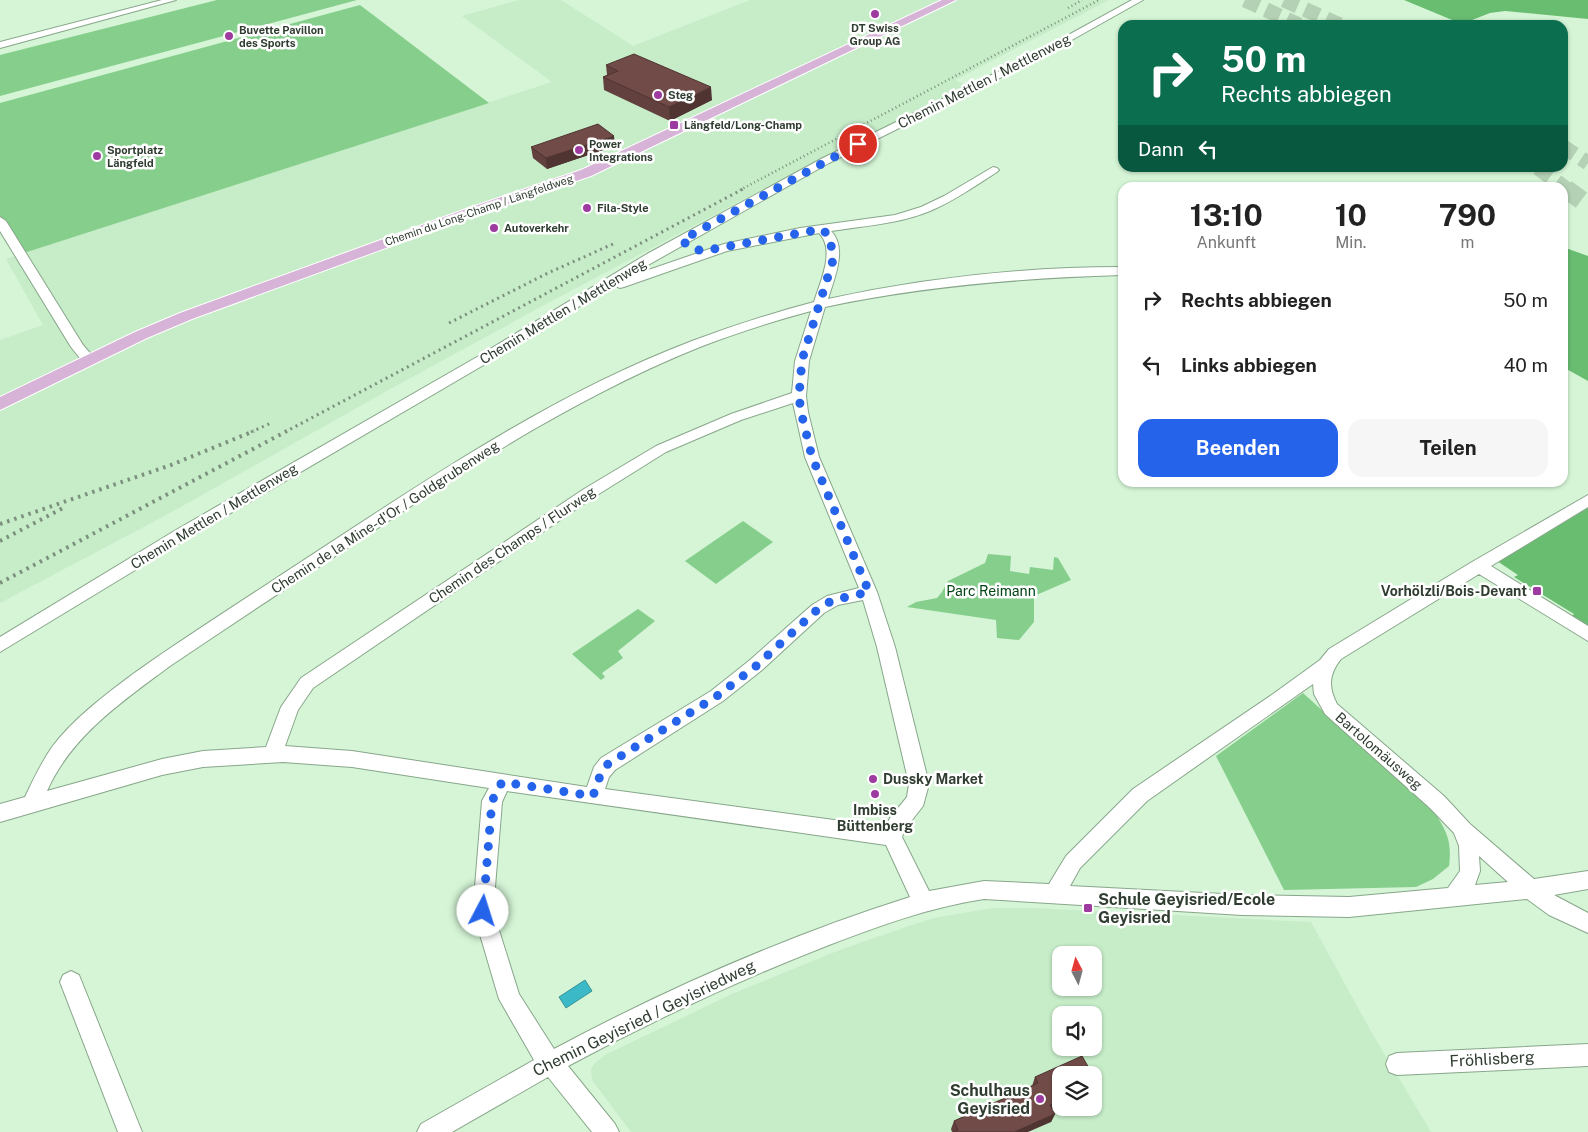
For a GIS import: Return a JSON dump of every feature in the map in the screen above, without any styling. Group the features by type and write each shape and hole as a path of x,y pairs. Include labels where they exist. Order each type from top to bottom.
{"main road":[{"name":"Chemin du Long-Champ / Längfeldweg","path":"0,404 141,334 194,313 471,212 586,173 951,0"}],"street":[{"path":"0,45 172,0"},
{"name":"Chemin Mettlen / Mettlenweg","path":"0,645 182,534 482,360 651,257 824,161 1035,57 1139,0"},
{"path":"651,257 724,248 822,229 897,218 925,209 948,198 993,170"},
{"path":"0,221 78,347 88,359"},
{"path":"822,229 830,237 833,260 802,360 799,396 812,457 869,592 886,647 919,784 916,800 897,824 892,838 924,901 962,892 984,890 1309,907 1392,904 1531,889 1588,880"},
{"path":"682,240 690,248 703,251"},
{"path":"583,298 724,248"},
{"name":"Chemin de la Mine-d'Or / Goldgrubenweg","path":"32,804 49,768 78,730 117,695 164,661 452,471 540,420 630,373 682,349 751,324 818,305 893,290 978,280 1063,273 1118,272"},
{"name":"Chemin des Champs / Flurweg","path":"273,754 290,707 307,683 589,493 661,449 736,417 799,396"},
{"path":"1057,895 1058,886 1073,862 1140,796 1326,665 1335,654 1588,500"},
{"path":"1478,566 1588,634"},
{"path":"593,796 601,773 608,764 717,696 756,666 818,609 833,600 869,592"},
{"name":"Bartolomäusweg","path":"1326,665 1321,679 1321,687 1331,709 1437,802 1462,828 1531,889"},
{"path":"0,813 162,766 203,759 273,754 352,760 892,838"},
{"path":"502,782 492,801 483,911 510,999 540,1050 607,1132"},
{"name":"Bartolomäusweg","path":"1453,897 1467,880 1470,871 1469,846 1462,828"},
{"path":"1531,889 1556,908 1588,923"},
{"name":"Chemin Geyisried / Geyisriedweg","path":"429,1132 550,1062 712,982 818,939 924,901"},
{"path":"70,982 130,1132"},
{"name":"Fröhlisberg","path":"1397,1064 1588,1055"}],"shaded area":[{"path":"519,0 561,0 633,46 750,0 1109,0 955,80 967,86 816,161 546,304 170,513 0,603 0,340 43,325 6,259 552,82 462,16"},
{"path":"992,908 1032,908 1311,922 1369,1028 1431,1132 631,1132 592,1080 591,1069 605,1055 732,994 837,951 934,918"}],"green space":[{"path":"217,0 357,0 0,96 0,55"},
{"path":"1404,0 1588,0 1588,19 1505,11 1490,13 1472,20 1452,20"},
{"path":"360,5 489,103 21,254 0,221 0,103"},
{"path":"1568,249 1588,256 1588,381 1568,370"},
{"path":"1588,508 1588,626 1572,616 1574,614 1514,577 1518,575 1497,561"},
{"path":"743,521 773,542 716,584 685,561"},
{"name":"Parc Reimann","path":"988,554 1011,556 1010,571 1029,574 1030,567 1053,570 1054,557 1058,558 1071,580 1034,596 1034,622 1019,640 997,638 996,620 907,607 916,602 937,598 948,581 985,563"},
{"path":"638,609 655,621 618,651 623,658 602,673 605,677 601,680 572,654"},
{"path":"1303,693 1434,812 1448,837 1450,858 1449,866 1433,879 1416,887 1284,890 1216,756"}],"water":[{"path":"585,980 592,991 566,1008 559,997"}],"building":[{"path":"634,54 711,87 669,107 603,77 618,71 606,65"},
{"path":"598,124 614,136 546,158 531,147"},
{"name":"Schulhaus Geyisried","path":"1082,1056 1088,1066 1060,1066"},
{"name":"Schulhaus Geyisried","path":"1052,1069 1052,1104 1050,1105 1052,1115 1014,1132 953,1132 958,1130 954,1121 1038,1083 1035,1077"}],"tunnel":[{"path":"1245,0 1288,20"},
{"path":"1284,0 1329,20"},
{"path":"1568,150 1588,163"},
{"path":"1543,172 1557,182"},
{"path":"1568,190 1588,205"}],"railway":[{"path":"1068,8 1082,0"},
{"path":"740,190 1099,0"},
{"path":"285,432 743,189"},
{"path":"449,323 548,273 613,244"},
{"path":"251,432 271,423"},
{"path":"0,524 171,465 254,431"},
{"path":"0,583 287,431"},
{"path":"0,541 65,507"}],"place":[{"name":"DT Swiss Group AG","path":"875,14"},
{"name":"Buvette Pavillon des Sports","path":"229,36"},
{"name":"Steg","path":"658,95"},
{"name":"Längfeld/Long-Champ","path":"674,125"},
{"name":"Power Integrations","path":"579,150"},
{"name":"Sportplatz Längfeld","path":"97,156"},
{"name":"Fila-Style","path":"587,208"},
{"name":"Autoverkehr","path":"494,228"},
{"name":"Vorhölzli/Bois-Devant","path":"1537,591"},
{"name":"Dussky Market","path":"873,779"},
{"name":"Imbiss Büttenberg","path":"875,794"},
{"name":"Schule Geyisried/Ecole Geyisried","path":"1088,908"},
{"name":"Schulhaus Geyisried","path":"1040,1099"}],"route":[{"path":"483,911 492,801 502,782 593,796 601,773 608,764 717,696 756,666 818,609 833,600 851,594 869,592 852,546 812,457 799,396 802,360 833,260 830,237 822,229 703,251 690,248 682,240 858,144"}]}
